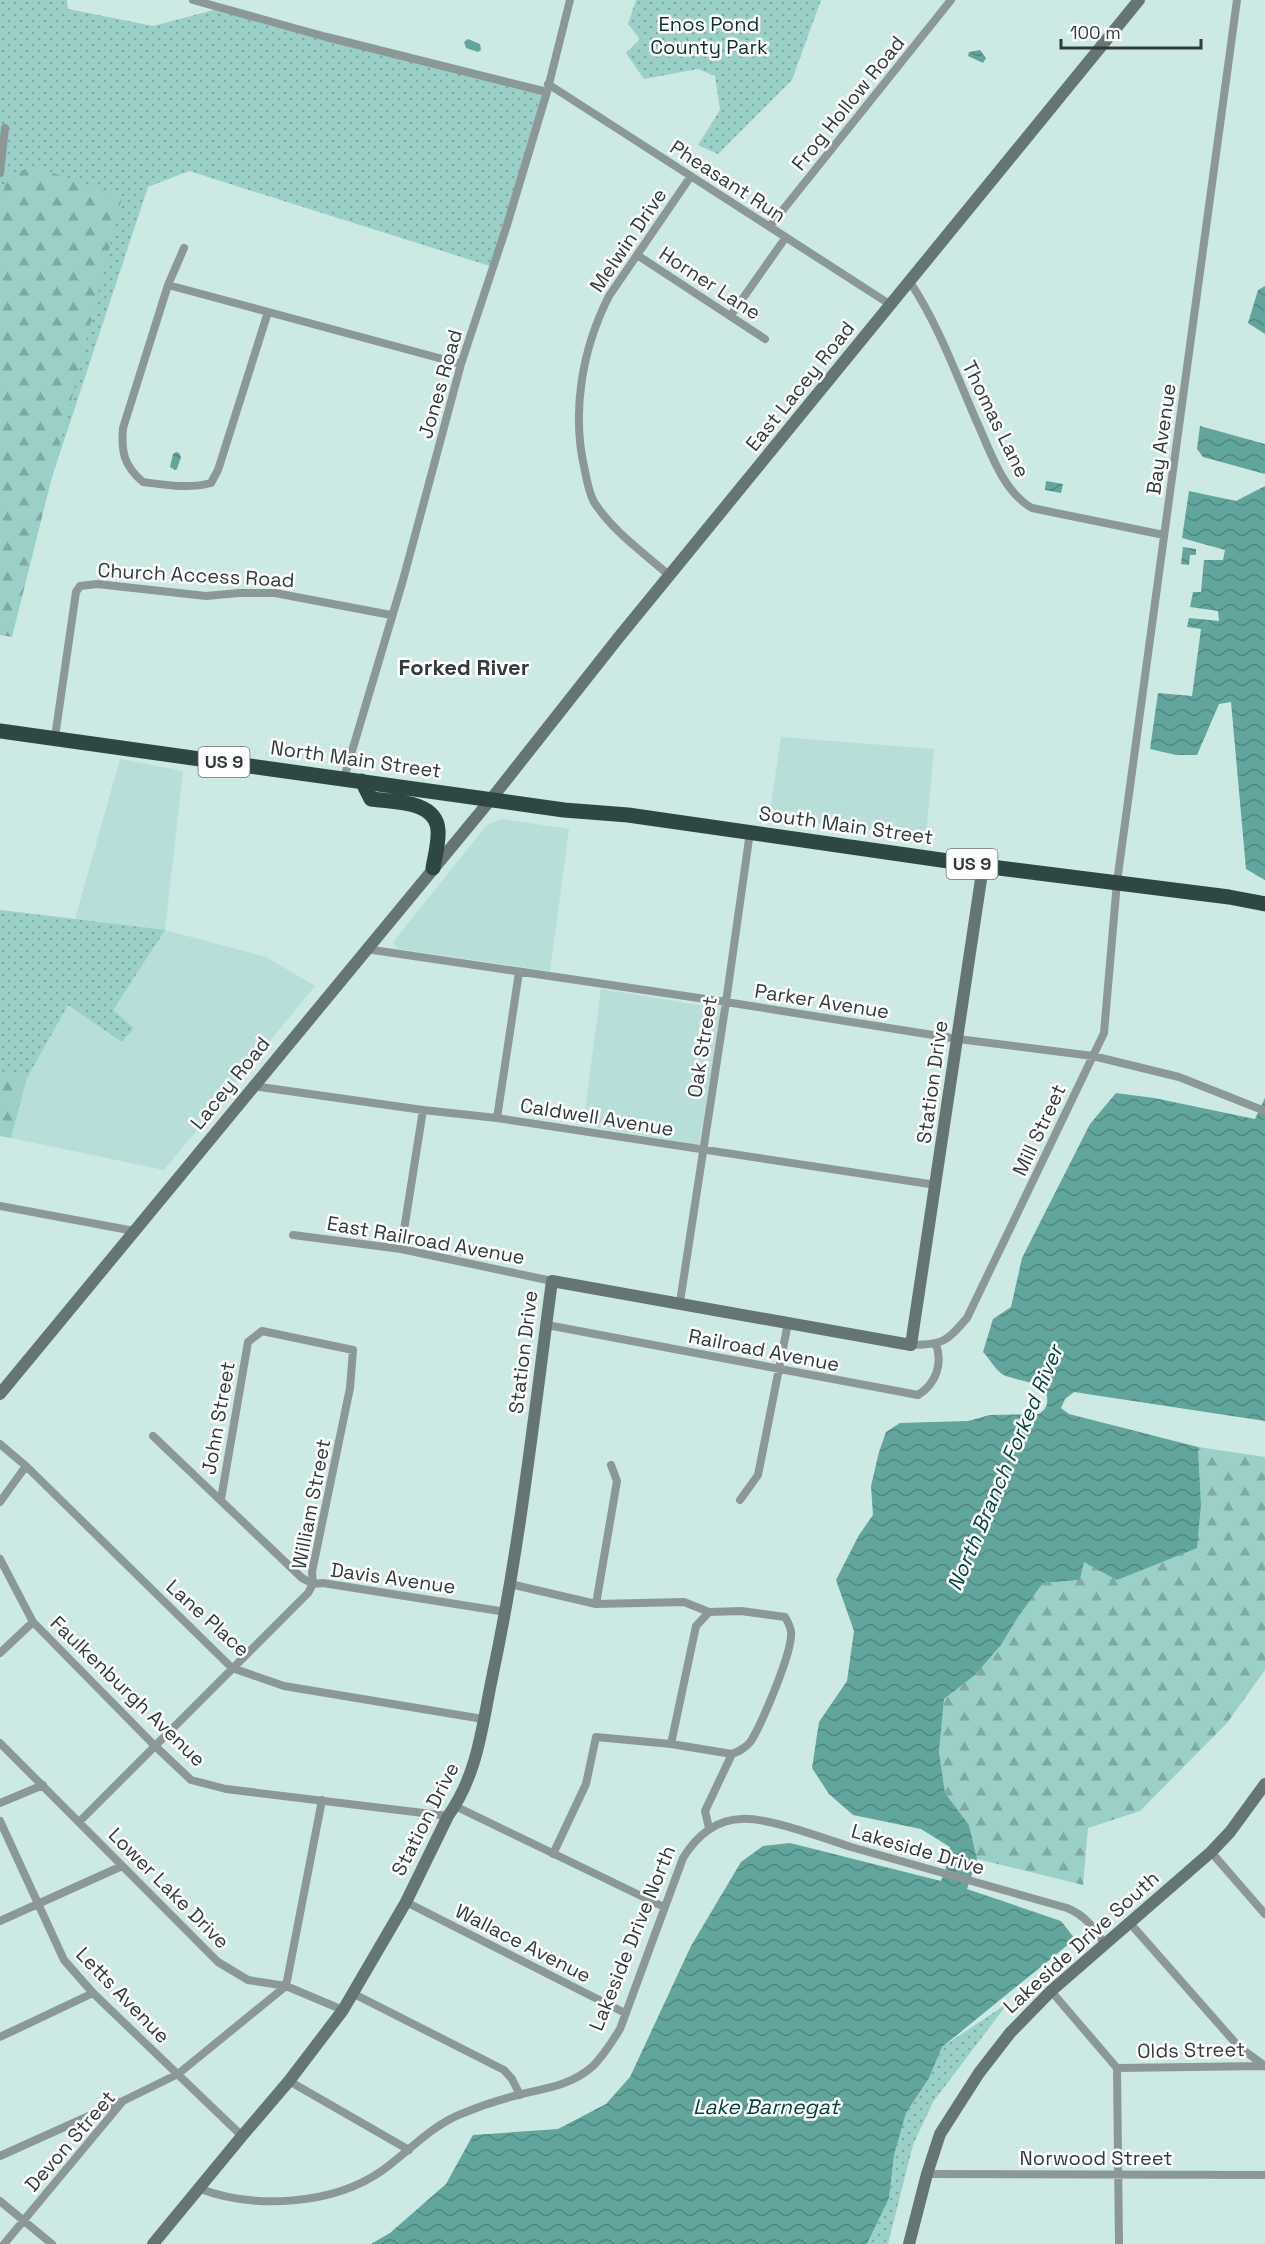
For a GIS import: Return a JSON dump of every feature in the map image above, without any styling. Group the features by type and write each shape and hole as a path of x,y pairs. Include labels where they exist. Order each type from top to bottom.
{"highway":[{"name":"North Main Street","path":"0,730 492,798"},
{"path":"362,781 371,799 424,808 435,818 438,830 433,868"},
{"name":"South Main Street","path":"492,798 564,810 628,815 1265,904"}],"street":[{"name":"Pheasant Run","path":"193,0 326,37 547,88 692,176 891,305"},
{"name":"Jones Road","path":"344,778 403,580 461,364 507,225 570,0"},
{"name":"Frog Hollow Road","path":"770,226 951,0"},
{"name":"East Lacey Road","path":"492,798 1139,0"},
{"name":"Bay Avenue","path":"1118,882 1237,0"},
{"path":"0,173 5,128"},
{"name":"Melwin Drive","path":"670,576 625,537 593,501 582,462 579,429 582,379 596,328 609,296 692,176"},
{"path":"731,315 786,237"},
{"path":"184,248 168,285 123,428 121,445 124,461 143,482 178,486 211,483 218,470 268,312"},
{"name":"Horner Lane","path":"637,255 765,339"},
{"name":"Thomas Lane","path":"910,282 936,330 998,469 1019,501 1032,508 1164,535"},
{"path":"168,285 461,364"},
{"name":"Church Access Road","path":"54,737 76,591 80,586 97,584 206,596 275,593 391,615"},
{"name":"Lacey Road","path":"0,1394 492,798"},
{"name":"Oak Street","path":"680,1302 750,832"},
{"name":"Station Drive","path":"198,2188 289,2081 354,1994 406,1902 476,1760 506,1612 552,1281 911,1345 983,866"},
{"name":"Mill Street","path":"936,1344 949,1339 968,1318 1104,1033 1118,882"},
{"name":"Parker Avenue","path":"366,949 958,1039 1093,1056 1179,1077 1262,1110"},
{"path":"497,1118 519,972"},
{"name":"Caldwell Avenue","path":"253,1086 497,1118 936,1185"},
{"path":"401,1249 423,1110"},
{"path":"0,1206 134,1231"},
{"name":"East Railroad Avenue","path":"293,1234 401,1249 552,1281"},
{"path":"740,1500 758,1475 788,1323"},
{"name":"Railroad Avenue","path":"547,1324 918,1395 927,1390 935,1377 940,1356 936,1344"},
{"name":"William Street","path":"79,1822 308,1593 313,1584 312,1572 350,1388 353,1350 262,1332 248,1342"},
{"name":"John Street","path":"221,1499 248,1342"},
{"path":"911,1345 936,1344"},
{"name":"Davis Avenue","path":"153,1436 302,1578 313,1584 323,1583 506,1612"},
{"name":"Lane Place","path":"0,1444 26,1466 232,1668 285,1686 483,1719"},
{"path":"596,1604 617,1481 611,1465"},
{"path":"0,1502 26,1466"},
{"name":"Faulkenburgh Avenue","path":"0,1559 33,1622 191,1780 226,1789 452,1811 553,1854 664,1907"},
{"path":"510,1584 596,1604 684,1602 709,1612 741,1611 785,1617 792,1633 790,1646 771,1698 750,1742 742,1749 732,1754 671,1744 596,1737 586,1784 553,1854"},
{"path":"671,1744 696,1626 709,1612"},
{"path":"0,1653 33,1622"},
{"name":"Lower Lake Drive","path":"0,1743 218,1962 248,1980 286,1986 343,2010"},
{"path":"709,1827 705,1811 732,1754"},
{"name":"Lakeside Drive South","path":"909,2244 940,2134 979,2073 1010,2033 1051,1991 1230,1832 1265,1784"},
{"path":"0,1803 43,1785"},
{"path":"286,1986 322,1800"},
{"name":"Lakeside Drive","path":"709,1827 739,1818 754,1819 1078,1912 1104,1943"},
{"name":"Letts Avenue","path":"0,1821 64,1960 93,1993 242,2136"},
{"name":"Lakeside Drive North","path":"198,2188 215,2195 266,2201 325,2197 358,2185 409,2150 442,2123 459,2114 574,2080 592,2066 608,2048 620,2029 683,1858 694,1841 709,1827"},
{"path":"1210,1852 1265,1914"},
{"path":"0,1921 122,1866"},
{"name":"Wallace Avenue","path":"406,1902 625,2013"},
{"path":"1129,1922 1239,2047 1265,2066"},
{"name":"Devon Street","path":"4,2244 123,2101 178,2074 286,1986"},
{"path":"1051,1991 1117,2067 1119,2244"},
{"path":"0,2037 93,1993"},
{"path":"354,1994 504,2070 512,2079 520,2095"},
{"name":"Olds Street","path":"1117,2067 1265,2066"},
{"path":"289,2081 409,2150"},
{"path":"0,2156 123,2101"},
{"name":"Norwood Street","path":"927,2174 1265,2175"},
{"path":"153,2244 198,2188"},
{"path":"0,2201 52,2244"}],"shaded area":[{"path":"781,737 934,749 926,836 769,817"},
{"path":"120,759 183,771 165,930 266,957 315,986 164,1170 11,1138 27,1078 0,1071 0,910 75,919"},
{"path":"502,819 569,829 550,971 398,949 393,942 487,825"},
{"path":"601,989 722,1009 699,1145 583,1125"}],"green space":[{"path":"0,0 67,0 68,9 153,26 225,7 548,88 493,267 189,171 148,187 0,634"},
{"name":"Enos Pond County Park","path":"636,0 821,0 792,80 718,154 698,145 720,110 715,76 698,69 644,79 626,53 640,39 628,24"},
{"path":"33,166 122,197 12,637 0,635 0,201 8,176"},
{"path":"0,910 165,930 113,1010 134,1028 122,1042 68,1005 27,1078 0,1071"},
{"path":"0,1071 27,1078 11,1138 0,1136"},
{"path":"1198,1447 1265,1457 1265,1670 1227,1723 1140,1811 1088,1828 1083,1885 977,1859 969,1825 945,1793 939,1752 944,1699 975,1675 1001,1645 1043,1583 1080,1580 1084,1562 1201,1504"},
{"path":"1008,2003 933,2102 913,2145 888,2244 867,2244 889,2198 894,2155 906,2113 929,2078 942,2047"}],"water":[{"path":"468,39 480,44 481,50 478,52 466,48 464,42"},
{"path":"980,50 986,58 983,63 968,56 969,52"},
{"path":"1265,286 1265,334 1248,323 1258,290"},
{"path":"1200,426 1265,444 1265,474 1203,457 1197,449"},
{"path":"176,452 181,457 175,470 170,467 173,454"},
{"path":"1046,481 1063,484 1061,493 1045,490"},
{"path":"1265,486 1265,880 1246,869 1231,702 1219,704 1197,755 1176,755 1150,749 1158,693 1192,696 1201,629 1187,627 1189,618 1219,621 1218,611 1190,607 1193,592 1201,592 1204,560 1223,560 1225,550 1182,538 1189,491 1236,501"},
{"path":"1183,547 1196,549 1196,555 1190,555 1189,565 1181,564"},
{"name":"Lake Barnegat","path":"1116,1093 1154,1098 1255,1119 1265,1098 1265,1421 1074,1392 1065,1399 1061,1408 1069,1414 1198,1447 1201,1504 1197,1548 1117,1580 1084,1562 1080,1580 1043,1583 1001,1645 975,1675 944,1699 939,1752 945,1793 969,1825 977,1859 967,1889 1061,1921 1075,1939 942,2047 929,2078 906,2113 894,2155 889,2198 867,2244 371,2244 390,2233 446,2184 473,2135 558,2129 606,2104 630,2077 691,1946 741,1862 763,1846 790,1843 941,1881 950,1847 921,1829 853,1815 829,1794 812,1768 819,1722 847,1681 854,1631 836,1580 859,1535 873,1515 871,1486 886,1432 900,1423 968,1421 990,1415 1039,1414 1045,1408 1047,1395 1043,1390 1031,1383 1002,1374 983,1352 993,1319 1011,1307 1022,1258 1090,1124"}],"district":[{"name":"Forked River","path":"464,667"}],"water label":[{"name":"North Branch Forked River","path":"1005,1468"}]}
